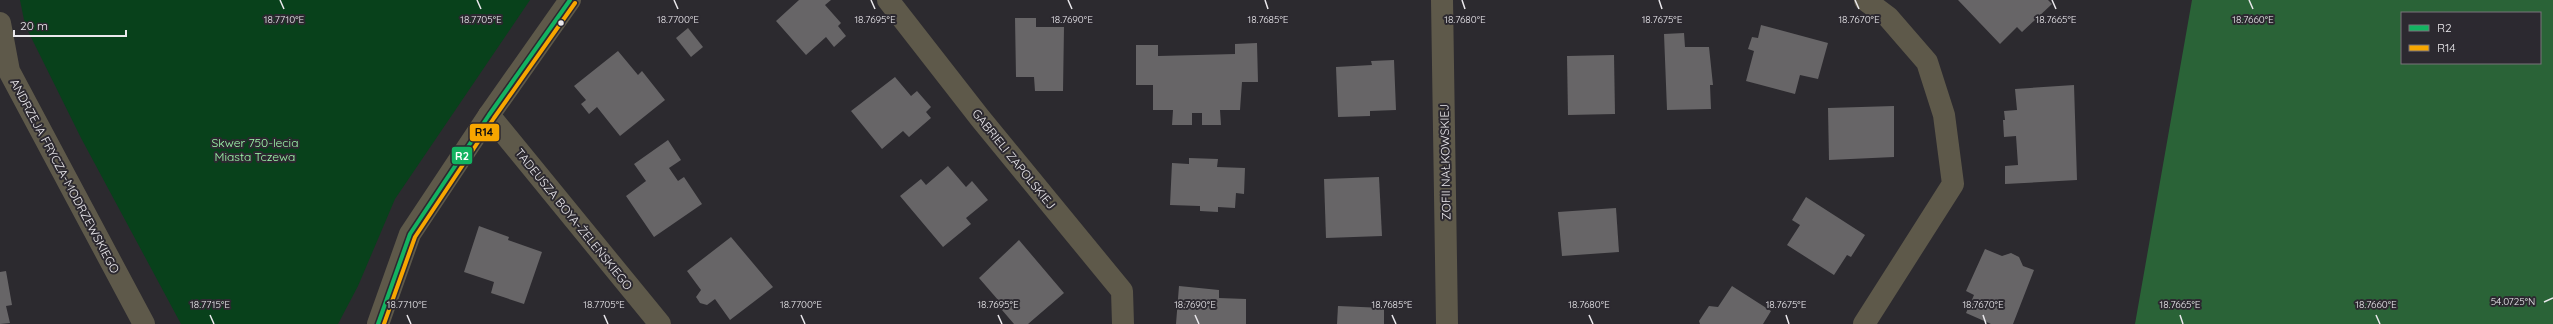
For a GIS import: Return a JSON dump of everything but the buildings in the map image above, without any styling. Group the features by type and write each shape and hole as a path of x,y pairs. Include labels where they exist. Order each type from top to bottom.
{"street":[{"path":"378,324 410,234 489,115 570,0"},
{"name":"GABRIELI ZAPOLSKIEJ","path":"888,0 980,118 1122,291 1123,324"},
{"name":"ZOFII NAŁKOWSKIEJ","path":"1442,0 1447,324"},
{"path":"1864,324 1953,184 1944,115 1927,62 1888,17 1865,0"},
{"name":"ANDRZEJA FRYCZA-MODRZEWSKIEGO","path":"0,23 4,72 144,324"},
{"name":"TADEUSZA BOYA-ŻELEŃSKIEGO","path":"489,115 660,324"}],"green space":[{"name":"Skwer 750-lecia Miasta Tczewa","path":"20,0 530,0 395,199 358,286 338,324 181,324 81,138 25,25"},
{"path":"2192,0 2553,0 2553,324 2135,324"}],"transit line":[{"name":"R2","path":"378,324 410,234 489,115 570,0"},
{"name":"R14","path":"384,324 415,237 494,118 575,3"}]}
